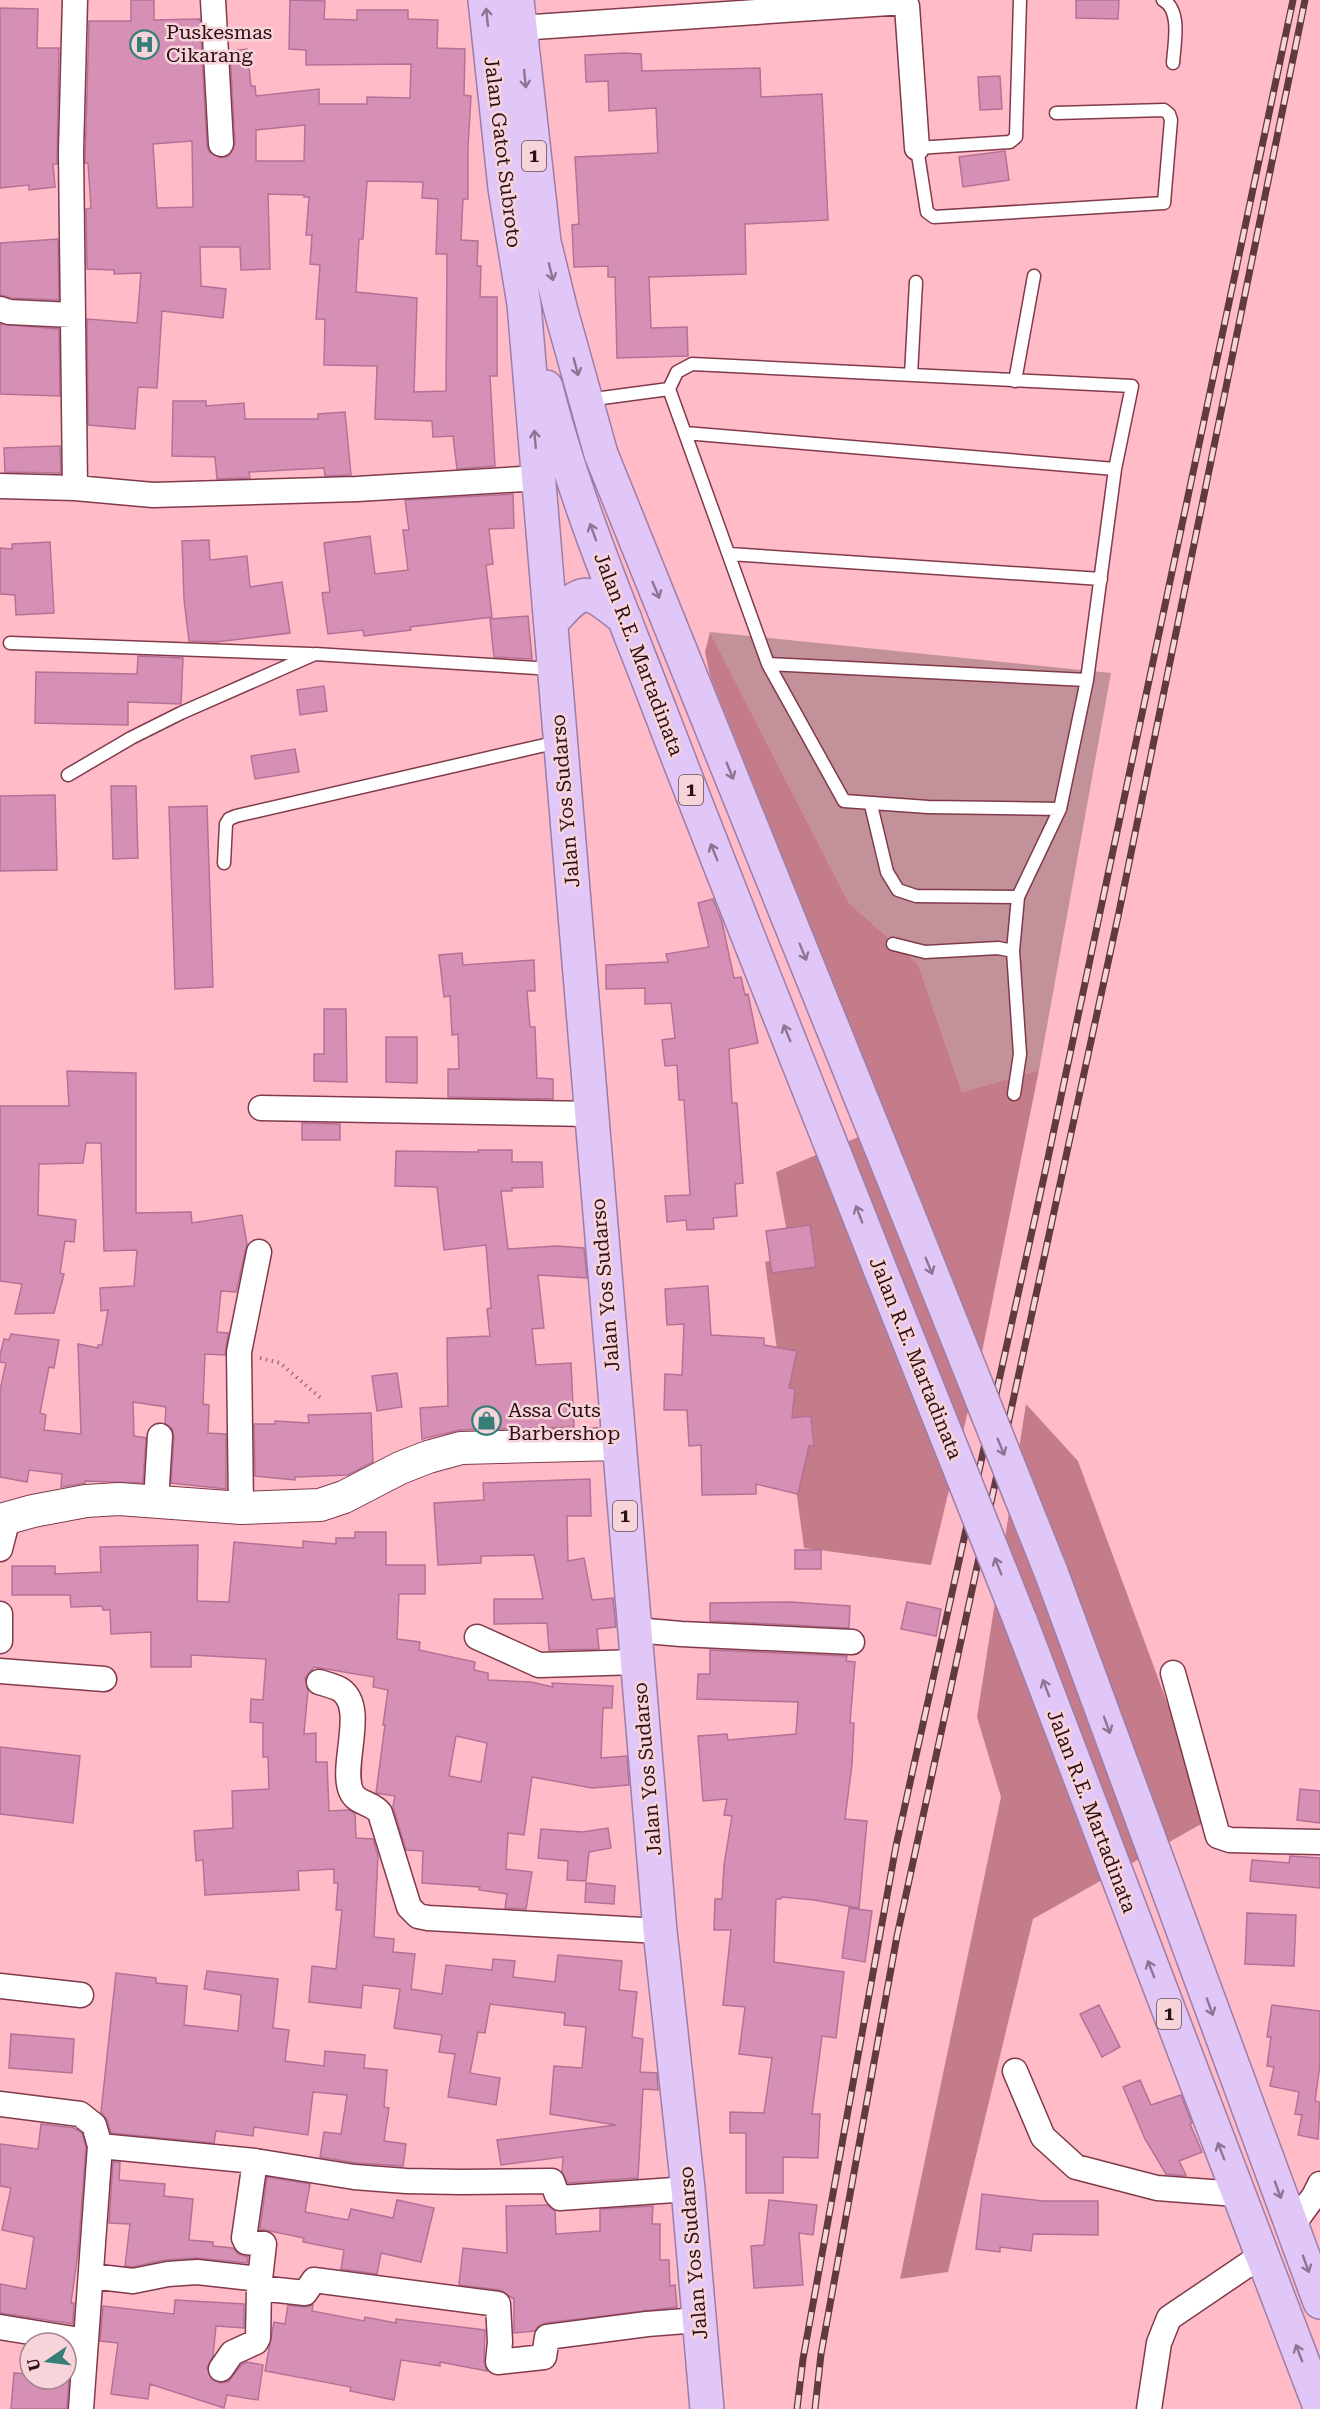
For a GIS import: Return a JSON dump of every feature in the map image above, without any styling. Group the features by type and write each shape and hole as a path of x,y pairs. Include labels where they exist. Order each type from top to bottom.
{"highway":[{"name":"Jalan Gatot Subroto","path":"485,0 505,188 524,304"},
{"name":"Jalan Gatot Subroto","path":"518,14 544,242 561,311"},
{"name":"Jalan Yos Sudarso","path":"524,304 660,1931 688,2189 707,2409"},
{"name":"Jalan R.E. Martadinata","path":"524,304 567,461 625,619 714,851 1020,1620 1320,2407"},
{"name":"Jalan R.E. Martadinata","path":"561,311 601,454 623,512 707,713 1051,1572 1320,2302"},
{"path":"550,623 571,599 585,594 599,598 625,619"},
{"path":"1262,2255 1292,2226"}],"street":[{"path":"75,0 70,152 75,488"},
{"path":"213,0 221,144"},
{"path":"518,14 904,2 907,6 916,148"},
{"path":"0,309 9,312 72,315"},
{"path":"0,486 75,488 153,495 242,493 538,478"},
{"path":"261,1108 591,1114"},
{"path":"241,1508 239,1352 259,1252"},
{"path":"156,1501 160,1436"},
{"path":"0,1549 4,1519 87,1501 156,1501 241,1508 320,1505 344,1497 400,1468 461,1448 619,1444"},
{"path":"0,1614 0,1641"},
{"path":"477,1637 539,1665 681,1635 852,1642"},
{"path":"0,1671 104,1679"},
{"path":"1173,1672 1218,1836 1230,1840 1320,1842"},
{"path":"319,1682 341,1689 347,1697 352,1723 348,1780 351,1792 380,1813 412,1912 428,1918 660,1931"},
{"path":"0,1986 81,1995"},
{"path":"1015,2071 1043,2137 1076,2167 1157,2188 1238,2194"},
{"path":"0,2104 80,2114 94,2125 100,2146 81,2409"},
{"path":"100,2146 255,2161 354,2176 406,2181 552,2181 561,2198 688,2189"},
{"path":"221,2369 232,2353 256,2342 258,2338 264,2244 246,2242 244,2238 255,2161"},
{"path":"1292,2226 1320,2184"},
{"path":"1149,2409 1159,2343 1169,2319 1262,2255"},
{"path":"91,2276 133,2281 168,2274 197,2272 236,2274 260,2283 305,2293 314,2280 498,2304 500,2342 498,2362 544,2357 547,2337 647,2324 699,2320"},
{"path":"0,2327 86,2340"}],"lane":[{"path":"1020,0 1016,137 1014,141 916,148 927,212 934,217 1164,203 1170,131 1169,114 1164,110 1056,113"},
{"path":"1163,0 1172,7 1175,18 1173,63"},
{"path":"1016,381 1034,276"},
{"path":"911,375 916,282"},
{"path":"1014,1094 1020,1054 1013,951 1018,897 1060,809 1087,680 1115,469 1132,386 692,364 677,372 669,389 768,664 844,801 871,805 1060,809"},
{"path":"585,401 669,389"},
{"path":"685,433 1115,469"},
{"path":"729,554 1101,579"},
{"path":"10,643 315,654 555,669"},
{"path":"68,776 131,738 181,713 315,654"},
{"path":"768,664 1087,680"},
{"path":"224,863 226,824 229,819 236,816 560,741"},
{"path":"871,805 886,872 898,890 916,896 1018,897"},
{"path":"892,944 925,952 992,948 1013,951"}],"path":[{"path":"239,1352 280,1363 323,1400"}],"shaded area":[{"path":"710,632 1111,673 1039,1070 962,1092 918,964 849,903"},
{"path":"710,632 849,903 918,964 962,1092 1039,1070 981,1357 931,1565 804,1548 765,1262 791,1255 776,1172 889,1124 710,676 705,652"},
{"path":"1026,1404 1078,1461 1210,1819 1033,1919 948,2272 900,2279 1001,1797 977,1717"}],"building":[{"path":"131,0 154,0 154,20 200,19 207,145 209,152 221,158 229,156 235,144 230,51 247,49 251,86 255,86 256,96 319,89 319,104 367,104 367,97 410,98 411,64 306,65 306,50 289,49 290,0 325,1 324,19 357,20 357,10 408,10 408,19 438,20 437,48 465,49 464,95 471,96 468,199 463,199 461,240 478,241 477,266 481,266 480,297 497,297 497,376 490,376 495,466 457,469 453,436 433,437 432,421 375,419 377,366 324,365 325,319 316,319 320,265 310,264 312,235 306,235 309,197 304,197 304,195 268,194 270,269 241,270 240,247 200,247 201,286 226,289 223,318 162,311 157,388 138,387 135,429 88,425 87,319 137,323 141,273 114,274 114,270 87,269 86,209 91,208 88,163 85,163 89,21 131,21","holes":["305,125 304,161 256,161 256,130","192,141 193,207 157,208 153,144","367,181 423,182 422,198 438,199 436,254 447,254 446,391 414,392 417,298 356,292 359,239 363,239"]},
{"path":"1076,0 1119,0 1118,19 1076,18"},
{"path":"0,8 38,9 37,48 59,48 57,164 53,164 55,187 29,190 29,185 0,188"},
{"path":"641,54 642,71 760,68 761,97 822,94 828,220 745,224 746,274 649,277 651,328 687,327 688,356 617,358 615,277 608,277 608,266 574,267 572,225 579,224 575,157 658,153 656,108 609,111 608,81 586,82 585,55"},
{"path":"1000,76 1002,109 980,110 978,77"},
{"path":"1005,151 1009,180 963,187 959,157"},
{"path":"58,239 59,300 12,298 0,295 0,243"},
{"path":"0,324 59,329 60,396 0,394"},
{"path":"173,401 206,401 206,406 244,403 245,419 318,419 318,414 345,412 351,475 325,476 324,468 249,472 250,478 217,479 215,457 172,456"},
{"path":"60,446 61,473 5,472 4,448"},
{"path":"513,494 514,528 489,529 493,564 486,565 492,617 410,627 411,630 364,636 363,630 328,634 322,593 330,592 324,543 370,536 375,574 408,570 403,530 409,530 405,500"},
{"path":"209,540 210,560 247,556 250,587 282,582 290,633 216,642 189,641 184,599 182,541"},
{"path":"50,542 54,613 16,615 15,595 0,594 0,548 12,549 12,544"},
{"path":"528,616 532,659 494,657 490,619"},
{"path":"138,656 183,658 181,704 128,702 128,725 35,723 36,672 137,674"},
{"path":"324,686 327,711 300,715 297,690"},
{"path":"295,749 299,772 255,779 251,756"},
{"path":"111,786 136,786 138,858 113,859"},
{"path":"55,795 57,870 0,871 0,796"},
{"path":"207,806 213,987 175,989 169,807"},
{"path":"713,899 722,922 734,978 741,977 745,995 748,994 758,1043 729,1049 732,1103 737,1103 743,1183 735,1184 737,1216 713,1218 714,1229 687,1230 686,1220 667,1222 665,1196 690,1195 684,1100 679,1100 677,1065 665,1066 662,1040 675,1038 671,1003 645,1004 645,988 606,989 606,965 668,962 666,954 709,947 698,903"},
{"path":"462,953 463,965 534,960 535,991 527,991 530,1027 535,1027 537,1078 553,1079 553,1099 448,1097 448,1069 459,1069 458,1034 452,1035 450,996 444,997 439,955"},
{"path":"324,1009 346,1009 347,1082 314,1081 314,1054 324,1054"},
{"path":"386,1037 417,1037 417,1083 386,1082"},
{"path":"67,1071 136,1073 136,1213 191,1212 192,1223 242,1215 247,1244 236,1292 221,1291 217,1332 228,1333 225,1355 205,1354 203,1404 209,1405 208,1433 226,1434 226,1489 171,1483 174,1437 172,1429 165,1423 166,1407 133,1402 134,1436 146,1438 143,1483 85,1481 85,1483 61,1487 62,1474 29,1470 27,1482 0,1477 0,1390 6,1363 0,1362 0,1355 4,1339 9,1340 11,1334 59,1340 54,1368 49,1367 40,1413 46,1415 44,1430 81,1434 78,1344 98,1348 98,1345 102,1345 108,1310 101,1311 100,1288 134,1286 137,1250 104,1251 101,1143 86,1143 83,1163 39,1164 38,1215 76,1220 74,1242 65,1241 60,1273 64,1274 54,1313 15,1314 22,1284 0,1281 0,1106 69,1106"},
{"path":"302,1123 340,1124 340,1140 302,1140"},
{"path":"478,1150 512,1150 512,1162 542,1162 543,1187 512,1188 512,1191 501,1191 508,1249 557,1246 584,1248 587,1278 538,1275 544,1328 532,1329 536,1365 571,1363 574,1427 460,1430 422,1439 420,1408 448,1406 447,1338 490,1336 487,1309 491,1308 486,1245 444,1250 437,1187 395,1186 396,1151 478,1152"},
{"path":"810,1225 816,1267 772,1273 766,1231"},
{"path":"708,1286 711,1335 764,1338 764,1345 797,1351 789,1388 795,1389 792,1418 811,1416 814,1446 809,1446 798,1494 756,1484 756,1494 702,1495 701,1445 689,1446 687,1410 664,1410 665,1374 682,1375 684,1324 667,1325 665,1289"},
{"path":"397,1373 402,1407 377,1411 372,1376"},
{"path":"371,1413 373,1462 348,1475 295,1477 295,1480 255,1476 254,1424 275,1424 275,1421 309,1423 308,1415"},
{"path":"590,1479 591,1516 567,1516 568,1561 584,1558 592,1600 613,1598 616,1627 597,1629 599,1649 549,1650 547,1623 494,1624 494,1599 543,1599 534,1555 481,1556 481,1563 438,1565 434,1503 484,1500 483,1483"},
{"path":"355,1532 386,1532 386,1565 425,1565 425,1594 399,1594 397,1639 420,1642 419,1650 475,1662 474,1670 488,1673 488,1680 531,1682 553,1687 552,1683 613,1686 612,1708 603,1708 601,1758 627,1756 629,1785 592,1788 532,1777 524,1835 508,1833 506,1869 532,1872 526,1909 505,1908 507,1894 479,1890 480,1887 422,1883 423,1851 406,1850 393,1807 395,1796 376,1793 388,1690 373,1687 374,1677 314,1667 305,1678 308,1690 304,1734 316,1733 316,1762 327,1762 329,1811 349,1810 355,1814 356,1838 373,1839 378,1856 374,1937 394,1939 393,1952 415,1954 411,1989 442,1994 446,1965 492,1970 493,1959 515,1961 513,1977 555,1982 558,1955 622,1961 619,1990 637,1992 632,2037 643,2039 640,2072 657,2073 658,2090 643,2089 638,2178 568,2183 562,2172 563,2157 501,2165 497,2140 616,2125 550,2114 554,2066 582,2068 586,2027 564,2025 565,2013 490,2004 485,2033 478,2032 470,2073 500,2078 496,2105 448,2097 455,2054 439,2052 442,2035 394,2028 400,1989 363,1985 361,2008 309,2002 312,1966 336,1969 342,1910 336,1910 338,1883 334,1883 334,1869 298,1871 299,1890 205,1895 203,1860 196,1861 194,1831 233,1828 232,1791 269,1789 268,1757 263,1757 263,1723 250,1722 251,1699 263,1700 266,1659 191,1655 191,1667 151,1667 151,1632 111,1634 110,1610 103,1610 102,1606 71,1607 70,1595 12,1595 12,1566 55,1566 55,1574 101,1572 100,1547 198,1545 197,1601 229,1602 234,1542 303,1548 303,1541 336,1544 336,1538 355,1538","holes":["456,1736 487,1743 481,1782 449,1776"]},
{"path":"795,1550 821,1550 821,1569 795,1569"},
{"path":"790,1602 850,1606 849,1628 710,1621 710,1603"},
{"path":"907,1602 941,1609 936,1636 901,1629"},
{"path":"710,1650 847,1656 846,1661 855,1662 850,1723 854,1723 852,1764 845,1819 867,1821 859,1908 814,1900 782,1897 776,1899 774,1962 844,1972 836,2038 822,2036 812,2114 820,2114 818,2158 783,2157 783,2193 746,2193 746,2133 730,2133 730,2112 764,2113 772,2058 739,2054 745,2007 723,2005 731,1930 714,1930 715,1899 722,1899 724,1865 732,1816 724,1815 727,1799 703,1801 698,1736 727,1734 728,1740 796,1734 798,1702 697,1699 698,1674 710,1674"},
{"path":"0,1747 80,1756 73,1823 0,1814"},
{"path":"1300,1789 1320,1791 1320,1823 1297,1820"},
{"path":"608,1828 611,1848 589,1852 586,1881 567,1880 568,1861 538,1858 541,1829 583,1832"},
{"path":"1290,1856 1320,1858 1320,1888 1250,1881 1252,1860 1289,1863"},
{"path":"586,1883 615,1886 614,1904 585,1902"},
{"path":"849,1908 872,1911 865,1962 842,1958"},
{"path":"1247,1913 1296,1915 1294,1966 1245,1964"},
{"path":"207,1971 278,1979 273,2028 289,2030 285,2061 324,2066 325,2051 365,2055 364,2068 387,2070 384,2107 389,2108 384,2141 406,2144 403,2166 356,2163 320,2157 324,2132 341,2134 347,2095 313,2092 308,2135 254,2127 253,2136 216,2131 214,2143 111,2133 107,2120 101,2112 116,1973 156,1978 156,1983 187,1986 184,2025 238,2031 241,1995 204,1989"},
{"path":"1099,2005 1120,2047 1102,2057 1080,2014"},
{"path":"1272,2005 1320,2011 1320,2064 1315,2101 1320,2102 1318,2139 1298,2135 1302,2115 1295,2114 1299,2092 1270,2086 1274,2067 1267,2066 1271,2037 1267,2037"},
{"path":"11,2034 74,2039 72,2073 9,2068"},
{"path":"1140,2080 1151,2105 1181,2095 1202,2152 1179,2161 1185,2176 1166,2174 1145,2139 1123,2087"},
{"path":"41,2124 74,2128 82,2133 86,2147 78,2252 71,2303 74,2303 73,2324 0,2313 0,2284 26,2289 34,2237 2,2230 11,2188 0,2186 0,2144 38,2149"},
{"path":"113,2162 120,2162 119,2180 165,2184 164,2196 193,2199 189,2240 213,2242 213,2246 233,2248 238,2254 248,2257 247,2263 196,2258 125,2266 130,2224 109,2223"},
{"path":"267,2177 310,2184 305,2212 348,2220 351,2209 393,2218 397,2200 434,2208 421,2262 381,2253 377,2274 341,2269 344,2250 303,2242 304,2238 260,2229"},
{"path":"982,2194 1043,2201 1098,2201 1098,2235 1033,2234 1031,2251 1000,2247 1000,2252 976,2249"},
{"path":"769,2200 817,2205 813,2235 799,2233 803,2285 754,2288 751,2246 764,2245"},
{"path":"547,2205 555,2211 556,2234 600,2231 600,2209 653,2206 652,2224 660,2224 660,2260 669,2260 670,2286 675,2285 677,2307 545,2323 538,2326 535,2331 514,2333 514,2299 500,2290 459,2285 463,2248 507,2253 506,2206"},
{"path":"175,2300 244,2304 244,2328 216,2326 213,2356 207,2368 212,2380 220,2383 228,2382 242,2364 247,2362 263,2365 258,2400 227,2395 224,2408 150,2384 148,2399 111,2394 118,2343 100,2341 103,2306 174,2314"},
{"path":"288,2305 304,2307 313,2305 312,2311 364,2321 365,2317 396,2323 396,2319 485,2330 484,2361 487,2371 440,2362 440,2366 401,2360 394,2400 350,2391 351,2387 265,2371 274,2322 285,2324"},
{"path":"14,2373 18,2373 18,2391 68,2391 67,2409 11,2409"}],"railway":[{"path":"797,2409 803,2359 896,1846 1044,1177 1293,0"},
{"path":"815,2409 821,2354 897,1936 1119,912 1305,0"}],"place":[{"name":"Puskesmas Cikarang","path":"145,44"},
{"name":"Assa Cuts Barbershop","path":"487,1421"}]}
